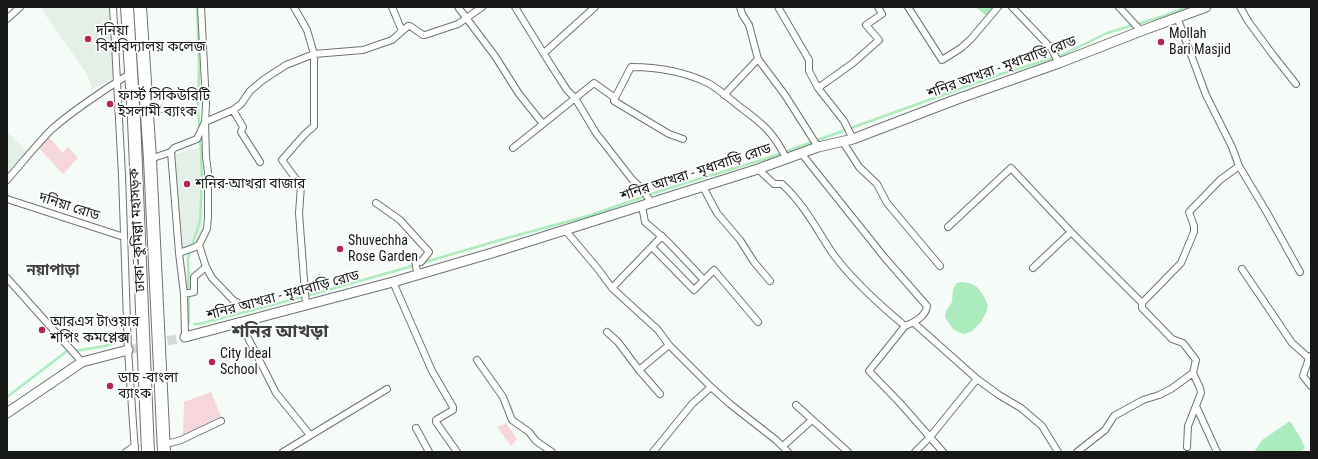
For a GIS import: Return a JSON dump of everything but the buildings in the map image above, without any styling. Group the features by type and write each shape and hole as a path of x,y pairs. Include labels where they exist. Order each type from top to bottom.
{"highway":[{"name":"ঢাকা–কুমিল্লা মহাসড়ক","path":"127,7 148,452"},
{"name":"ঢাকা–কুমিল্লা মহাসড়ক","path":"140,7 168,449"},
{"path":"148,7 156,157 168,449"}],"main road":[{"name":"শনির আখরা - মৃধাবাড়ি রোড","path":"185,337 306,303 393,282 416,273 566,231 651,202 758,169 818,147 843,142 852,137 960,98 1140,29 1206,7"},
{"path":"7,413 82,362 128,350"}],"street":[{"path":"7,19 20,7"},
{"path":"113,7 128,350 135,449 126,452"},
{"path":"179,253 199,245 207,229 208,172 205,122 206,86 201,7"},
{"path":"294,7 307,30 314,54 314,126 282,160 301,186 299,213 306,303"},
{"path":"392,7 402,30"},
{"path":"458,7 495,56 519,94 543,124"},
{"path":"156,157 171,152 174,148 197,139 205,122 233,110 241,104 250,91 266,77 286,65 314,54 363,50 392,40 408,26 425,35 458,24 482,7"},
{"path":"516,7 567,90 575,98 596,132 631,178 640,186 651,202"},
{"path":"544,53 595,7"},
{"path":"740,7 742,14 749,25 758,59 785,95 818,147"},
{"path":"778,7 809,60 809,71 818,88 844,121 852,137"},
{"path":"818,88 853,63 879,40 866,25 882,14 878,7"},
{"path":"908,7 942,60 961,48 971,39 998,7"},
{"path":"1012,7 1051,48 1058,61"},
{"path":"1119,7 1140,29"},
{"path":"1240,7 1248,22 1296,84"},
{"path":"1177,17 1206,95 1232,147 1239,166 1300,272"},
{"path":"115,51 129,50"},
{"path":"724,95 758,59"},
{"path":"615,98 631,67 648,67 692,77 709,84 761,122 779,143 786,158"},
{"path":"7,180 35,147 53,129 70,115 131,73"},
{"path":"513,148 594,83 615,98 614,101 669,134 683,139"},
{"path":"117,110 162,109"},
{"path":"233,110 243,127 241,132 260,162"},
{"path":"843,142 859,167 877,184 887,203 940,266"},
{"path":"171,152 179,253 184,294 185,337"},
{"path":"801,153 885,258 927,306 927,310 914,323 905,326 869,371 900,403 943,452"},
{"path":"1142,303 1181,263 1194,232 1194,226 1189,212 1220,180 1239,166"},
{"path":"948,227 1011,168 1071,232 1142,303 1142,308 1172,339 1183,343 1196,360 1193,373 1201,393 1188,426 1187,447"},
{"path":"758,169 774,184 782,184 790,192 847,271 888,312 905,326"},
{"path":"703,187 717,213 740,240 754,262 770,281"},
{"name":"দনিয়া রোড","path":"7,199 124,238"},
{"path":"376,203 400,220 429,252 421,262 415,261 416,273"},
{"path":"642,206 645,222 662,236 704,280"},
{"path":"566,231 612,288 658,330 669,345 710,387 783,446 788,452"},
{"path":"1033,268 1071,232"},
{"path":"612,288 662,236"},
{"path":"199,245 206,267 212,278 234,301 237,302"},
{"path":"652,247 694,290 714,270 758,322"},
{"path":"184,294 194,292 194,277 206,267"},
{"path":"1242,269 1292,343 1310,357 1303,376 1311,386"},
{"path":"7,278 82,362"},
{"path":"393,282 432,371 454,407 453,410 436,420 436,422 457,452"},
{"path":"240,322 276,393 310,435"},
{"path":"914,323 977,379 999,395 1022,408 1042,426 1058,452"},
{"path":"607,332 618,342 639,370 660,394"},
{"path":"639,370 669,345"},
{"path":"477,360 503,397 512,420 529,432 536,441 552,452"},
{"path":"1078,452 1105,430 1114,416 1143,400 1171,389 1193,373"},
{"path":"916,452 977,379"},
{"path":"653,452 692,404 710,387"},
{"path":"283,452 387,389"},
{"path":"796,405 848,452"},
{"path":"1196,406 1216,452"},
{"path":"168,449 180,440 221,420"},
{"path":"783,446 812,420"},
{"path":"416,428 429,452"}],"shaded area":[{"name":"দনিয়া বিশ্ববিদ্যালয় কলেজ","path":"41,7 111,7 117,76 92,89 87,74"},
{"path":"975,7 997,7 987,16"},
{"path":"7,132 27,151 7,175"},
{"path":"48,136 63,153 68,147 78,158 63,174 38,147"},
{"name":"শনির-আখরা বাজার","path":"199,148 203,214 201,239 197,247 177,250 171,155"},
{"path":"957,283 969,283 977,287 984,296 988,306 981,322 972,331 965,334 953,329 945,317 946,311 952,302 953,289"},
{"path":"211,392 221,416 183,435 184,402"},
{"path":"1290,421 1305,448 1301,452 1254,452 1262,440"},
{"path":"506,423 517,439 511,446 497,427"}],"waterway":[{"path":"197,7 199,67 198,111 200,129"},
{"path":"422,263 588,216 666,189 765,159 1001,74 1060,56 1107,33 1164,16 1187,7"},
{"path":"189,323 188,258 200,221 202,179 200,136"},
{"path":"194,324 199,324 310,295 416,265"},
{"path":"75,351 114,343"},
{"path":"7,397 67,351"}],"tunnel":[{"path":"128,350 185,337"}],"place":[{"name":"দনিয়া বিশ্ববিদ্যালয় কলেজ","path":"88,39"},
{"name":"Mollah Bari Masjid","path":"1161,42"},
{"name":"ফার্স্ট সিকিউরিটি ইসলামী ব্যাংক","path":"110,104"},
{"name":"শনির-আখরা বাজার","path":"187,184"},
{"name":"Shuvechha Rose Garden","path":"340,249"},
{"name":"আরএস টাওয়ার শপিং কমপ্লেক্স","path":"42,330"},
{"name":"City Ideal School","path":"212,362"},
{"name":"ডাচ -বাংলা ব্যাংক","path":"110,386"}],"district":[{"name":"নয়াপাড়া","path":"53,271"},
{"name":"শনির আখড়া","path":"280,332"}]}
